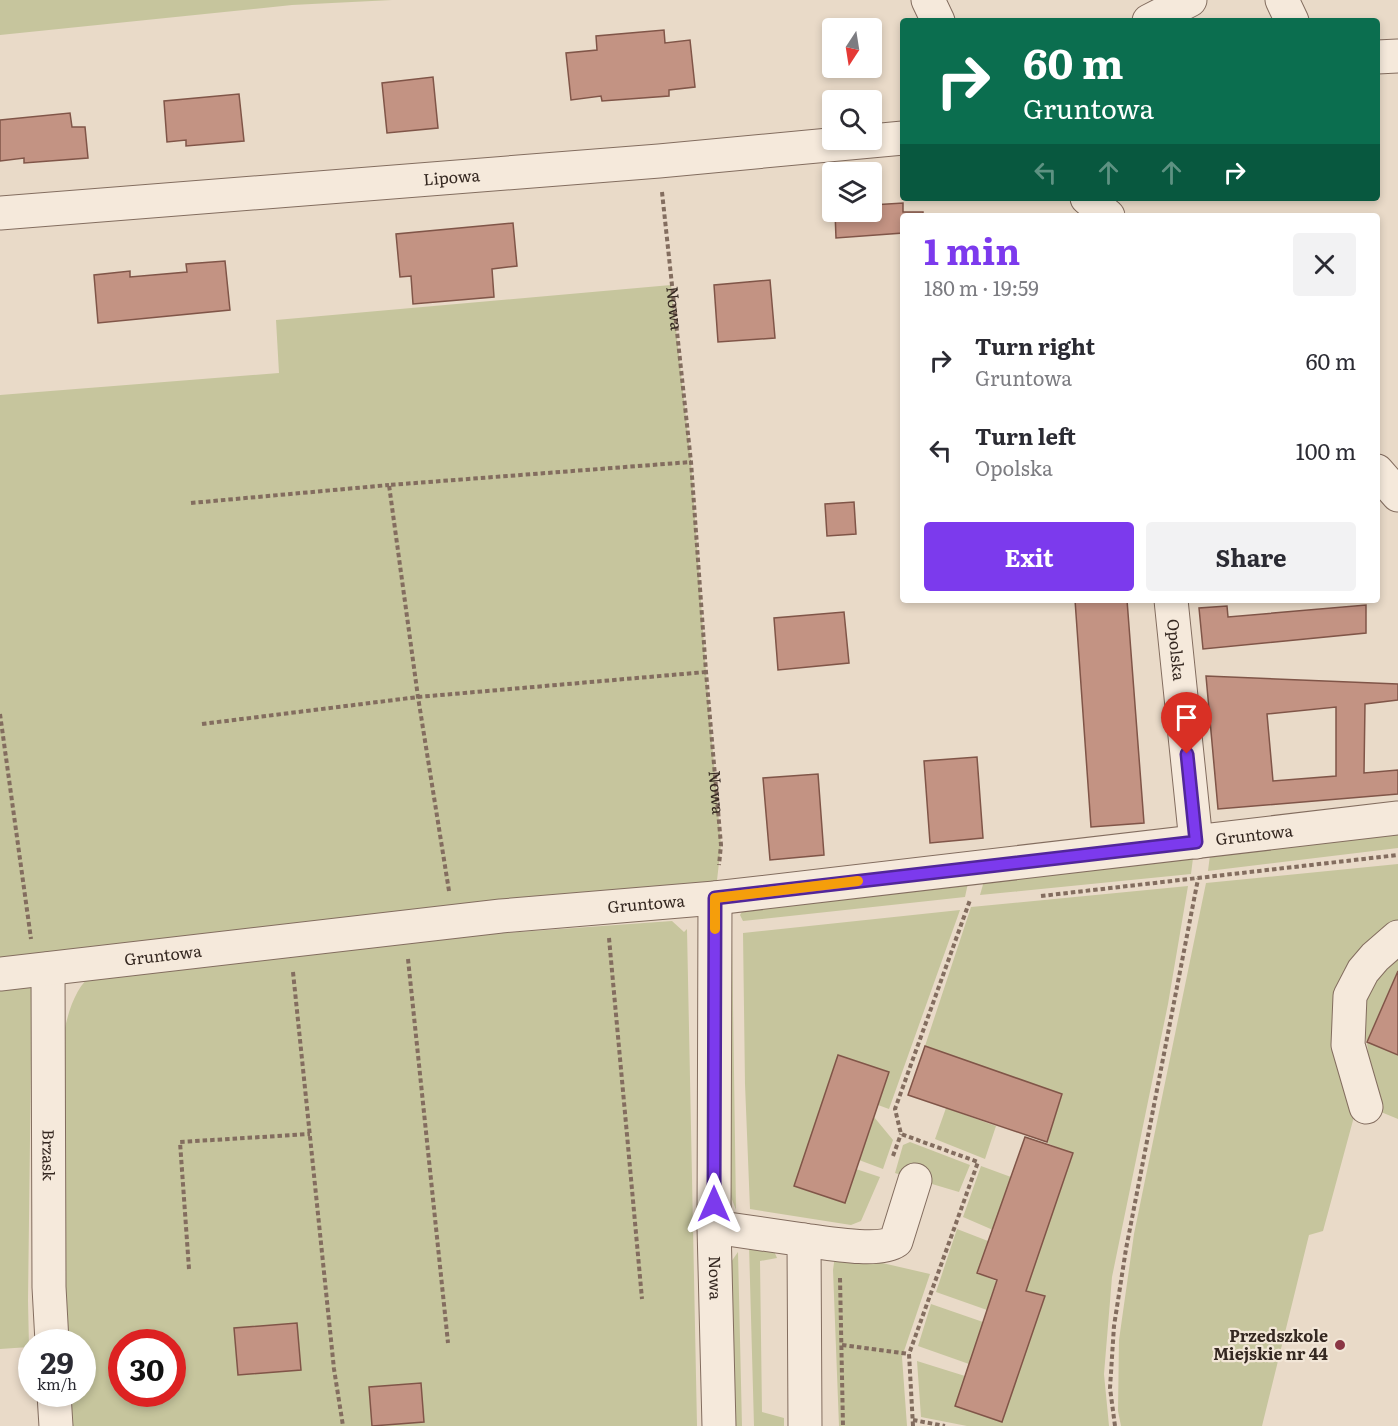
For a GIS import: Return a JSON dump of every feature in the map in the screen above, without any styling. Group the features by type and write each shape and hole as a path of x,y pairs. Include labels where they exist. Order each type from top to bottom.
{"street":[{"path":"928,0 937,18"},
{"path":"1155,18 1190,0"},
{"path":"1282,0 1291,18"},
{"path":"1380,57 1398,56"},
{"name":"Lipowa","path":"0,213 658,161 900,138"},
{"path":"1090,201 1104,213"},
{"path":"1380,474 1398,495"},
{"name":"Opolska","path":"1171,603 1196,842"},
{"name":"Gruntowa","path":"0,974 501,916 715,898 1398,818"},
{"name":"Nowa","path":"715,898 714,1227 719,1426"},
{"path":"1366,1107 1348,1045 1350,996 1363,972 1375,957 1398,937"},
{"name":"Brzask","path":"42,969 51,1329"},
{"path":"714,1227 850,1246 890,1245 896,1241 915,1180"},
{"path":"804,1240 805,1426"},
{"path":"55,1407 56,1426"}],"path":[{"name":"Nowa","path":"658,161 691,462 721,845 715,898"},
{"path":"191,503 691,462"},
{"path":"389,485 418,697 450,893"},
{"path":"202,724 418,697 706,672"},
{"path":"0,714 42,969"},
{"path":"1114,1426 1110,1388 1114,1326 1126,1249 1198,879 1196,842"},
{"path":"914,1426 909,1354 978,1162 901,1134 895,1109 969,903 986,866"},
{"path":"609,934 642,1299"},
{"path":"290,941 334,1369 344,1426"},
{"path":"408,955 448,1343"},
{"path":"189,1269 180,1142 310,1134"},
{"path":"841,1345 909,1354"},
{"path":"913,1420 945,1426"}],"green space":[{"path":"0,0 392,0 292,5 0,35"},
{"path":"671,285 691,462 721,845 715,898 0,974 0,395 279,373 276,320"},
{"path":"1398,834 1398,848 1208,871 1210,855"},
{"path":"1193,858 1191,874 980,895 984,881"},
{"path":"1398,864 1398,920 1365,955 1355,1113 1323,1231 1309,1235 1262,1426 1121,1426 1118,1411 1119,1340 1134,1234 1206,883"},
{"path":"968,883 965,897 743,921 740,915 743,910"},
{"path":"1188,886 1168,1004 1112,1277 1104,1374 1109,1426 967,1426 921,1417 917,1361 965,1376 955,1406 1002,1422 1044,1297 1026,1290 1073,1154 1047,1143 1062,1094 925,1046 971,907"},
{"path":"960,910 889,1109 878,1105 889,1072 838,1055 845,1202 856,1169 880,1177 861,1221 851,1225 750,1209 745,1084 743,933"},
{"path":"672,921 684,932 687,929 697,1426 65,1426 65,1407 96,1407 96,1329 64,1329 60,1052 70,1008 80,988 95,973 503,933"},
{"path":"725,934 732,934 736,1210 731,1197"},
{"path":"1398,951 1398,971 1367,1041 1398,1055 1398,1119 1381,1112 1370,1075 1367,1042 1357,1019 1358,1002"},
{"path":"32,979 29,1329 18,1329 18,1348 0,1349 0,982"},
{"path":"946,1108 996,1126 985,1159 935,1139"},
{"path":"874,1117 893,1140 883,1169 859,1160"},
{"path":"910,1142 970,1165 959,1192 895,1173 903,1145"},
{"path":"981,1166 1011,1177 993,1230 963,1217"},
{"path":"957,1229 988,1241 977,1273 996,1281 987,1310 936,1292"},
{"path":"749,1245 774,1251 777,1258 760,1261 762,1412 784,1418 784,1426 754,1426"},
{"path":"738,1252 742,1426 733,1426 731,1262"},
{"path":"835,1255 865,1259 930,1274 902,1357 907,1426 839,1426 833,1270"},
{"path":"931,1304 983,1322 969,1364 918,1346"}],"building":[{"path":"664,30 665,43 690,40 695,87 669,90 669,96 602,101 601,96 571,100 566,53 597,50 596,36"},
{"path":"433,77 438,128 387,133 382,83"},
{"path":"239,94 244,141 186,146 186,140 167,142 164,101"},
{"path":"70,113 72,127 85,127 88,158 24,163 24,158 0,161 0,120"},
{"path":"903,203 903,212 923,212 900,213 900,233 836,238 835,222 882,222 882,204"},
{"path":"513,223 517,266 492,269 494,297 413,304 411,276 400,277 396,234"},
{"path":"225,261 230,310 98,323 94,275 130,271 130,277 187,272 186,264"},
{"path":"770,280 775,338 718,342 714,285"},
{"path":"854,502 856,534 827,536 825,504"},
{"path":"1075,603 1127,603 1144,823 1091,827"},
{"path":"1366,605 1366,633 1203,649 1199,608 1227,606 1228,617"},
{"path":"844,612 849,663 778,670 774,618"},
{"path":"1206,676 1398,684 1398,700 1365,704 1364,773 1398,770 1398,794 1218,809","holes":["1336,707 1336,776 1273,781 1267,714"]},
{"path":"977,757 983,838 930,843 924,761"},
{"path":"818,774 824,855 770,860 763,778"},
{"path":"1398,971 1398,1055 1367,1042"},
{"path":"925,1046 1062,1094 1047,1142 908,1095"},
{"path":"838,1055 889,1072 845,1203 794,1186"},
{"path":"1025,1137 1073,1153 1026,1291 1045,1296 1002,1422 955,1406 997,1280 977,1273"},
{"path":"297,1323 301,1370 238,1375 234,1328"},
{"path":"421,1383 424,1422 372,1426 369,1387"}],"slow traffic":[{"path":"715,929 715,898 858,881"}],"place":[{"name":"Przedszkole Miejskie nr 44","path":"1340,1345"}],"route":[{"path":"714,1204 715,898 1196,842 1187,754"}]}
